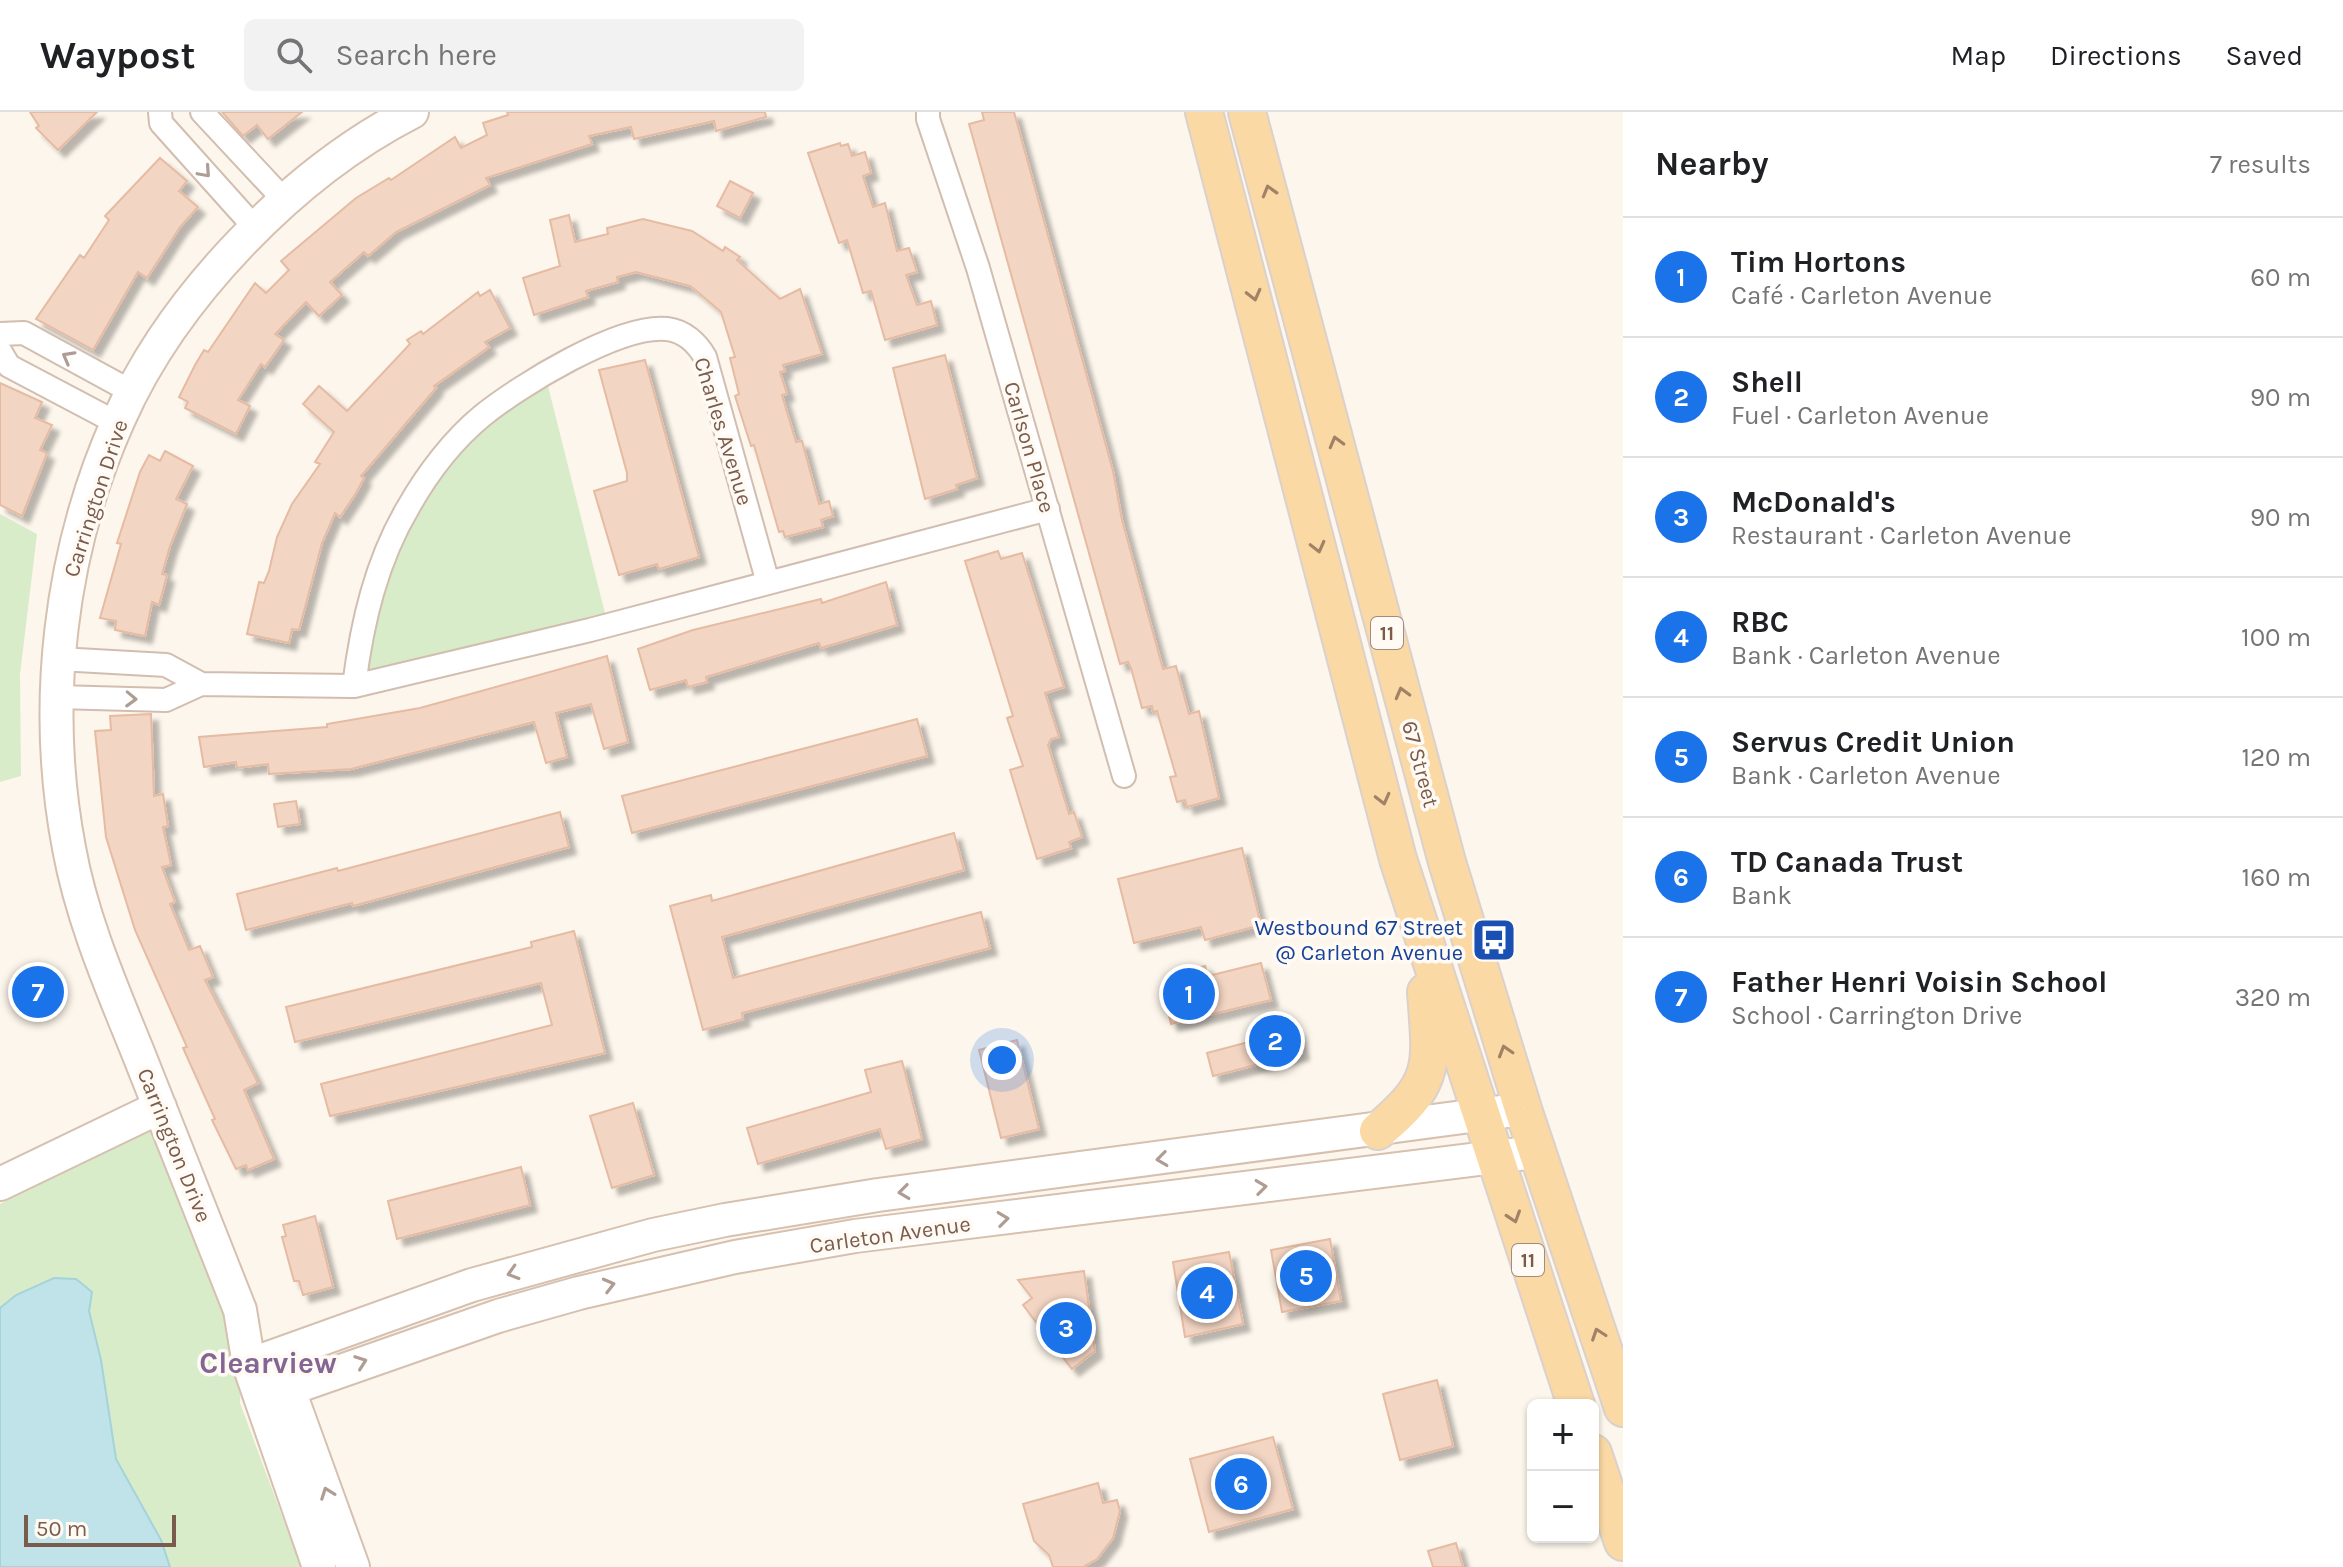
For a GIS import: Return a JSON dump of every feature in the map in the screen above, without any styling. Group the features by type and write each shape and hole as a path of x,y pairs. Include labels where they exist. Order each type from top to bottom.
{"main road":[{"name":"67 Street","path":"1204,112 1398,859 1574,1399"},
{"name":"67 Street","path":"1247,112 1447,862 1536,1152 1623,1408"},
{"path":"1378,1131 1409,1105 1426,1075 1430,1047 1423,943"},
{"path":"1599,1471 1622,1541"}],"street":[{"path":"160,112 161,123 256,229"},
{"path":"202,112 286,202"},
{"name":"Carrington Drive","path":"353,1567 240,1310 110,983 81,899 69,847 58,763 57,697 67,580 117,423 132,392 195,299 256,229 341,157 412,112"},
{"name":"Carlson Place","path":"925,114 978,268 1124,776"},
{"name":"Charles Avenue","path":"354,686 366,614 386,552 409,506 448,450 480,417 545,373 588,351 654,330 681,333 700,347 705,357 768,583"},
{"path":"0,334 24,333 132,392"},
{"path":"0,351 9,366 117,423"},
{"path":"57,697 166,700 201,684 354,686 768,583 1048,509"},
{"path":"59,659 166,665 201,684"},
{"path":"0,1184 160,1107"},
{"name":"Carleton Avenue","path":"262,1360 472,1285 668,1232 878,1195 1378,1131 1523,1109"},
{"name":"Carleton Avenue","path":"275,1393 498,1316 579,1293 735,1257 855,1236 1536,1152"},
{"name":"Carrington Drive","path":"275,1393 319,1567"}],"green space":[{"path":"545,374 608,625 354,686 366,614 448,450"},
{"path":"0,514 37,534 20,674 21,776 0,782"},
{"path":"152,1128 242,1353 240,1403 301,1567 0,1567 0,1204"}],"water":[{"path":"54,1278 76,1279 92,1292 89,1311 101,1360 116,1459 161,1540 170,1567 0,1567 0,1308 16,1295"}],"building":[{"path":"30,112 97,112 58,150 36,128 39,126"},
{"path":"222,112 302,112 268,139 257,125 243,136"},
{"path":"507,112 765,112 766,117 716,131 714,121 634,139 631,127 589,136 592,144 486,178 490,185 396,232 368,256 364,252 330,282 342,295 319,316 306,302 275,334 284,340 265,367 261,364 238,400 250,406 236,434 185,408 188,402 179,397 195,365 204,350 208,352 255,283 266,293 289,270 281,261 356,198 389,178 391,180 455,137 461,148 487,135 483,123 508,115"},
{"path":"982,112 1014,112 1113,471 1122,520 1163,669 1176,666 1189,714 1199,711 1219,798 1187,807 1185,800 1177,802 1170,777 1176,776 1157,711 1153,712 1152,706 1142,708 1128,662 1120,664 969,124 984,120"},
{"path":"840,143 841,146 848,144 852,156 865,152 871,173 863,176 873,207 885,203 897,251 909,248 917,272 906,275 917,305 931,301 937,325 885,340 871,291 863,293 847,240 839,243 808,153"},
{"path":"160,158 187,181 179,191 198,207 180,227 147,278 138,272 93,350 36,319 80,255 84,258 109,220 105,216"},
{"path":"730,181 753,193 740,218 717,206"},
{"path":"569,215 575,242 608,234 607,228 643,219 692,231 723,251 725,247 740,257 737,260 780,299 800,289 822,354 783,365 785,371 780,372 787,394 782,395 796,442 802,441 819,504 829,501 833,516 821,520 823,527 785,537 783,531 779,532 754,445 751,446 735,396 739,394 730,358 735,357 721,312 690,286 636,272 617,277 618,282 586,291 588,297 534,315 523,278 560,266 550,220"},
{"path":"490,290 510,328 485,342 489,347 434,386 436,388 361,476 364,478 340,517 335,513 322,543 299,630 292,629 289,643 247,634 259,582 264,583 269,571 277,537 292,504 320,464 315,462 334,432 303,404 319,386 347,411 410,344 407,340 421,331 423,334 478,292 480,296"},
{"path":"945,355 977,478 956,485 957,489 925,499 893,368"},
{"path":"645,360 699,557 659,569 657,564 619,575 594,491 627,481 627,473 599,370"},
{"path":"0,383 42,402 35,418 52,425 40,450 47,453 22,516 0,505"},
{"path":"165,451 193,466 176,499 187,504 162,574 167,575 159,605 152,602 145,636 115,630 116,621 100,618 121,544 117,543 140,472 149,455 160,461"},
{"path":"998,551 1001,559 1022,553 1064,687 1045,693 1059,737 1051,739 1048,745 1069,814 1074,812 1082,837 1069,842 1071,848 1037,859 1010,770 1023,766 1007,718 1013,716 965,561"},
{"path":"886,582 897,625 821,648 819,643 706,677 707,682 688,687 686,680 650,690 638,649 693,630 821,599 822,603"},
{"path":"607,656 628,742 604,749 591,704 556,713 567,757 546,763 534,722 351,769 269,774 268,764 237,768 236,762 204,767 199,737 327,727 327,724 420,708"},
{"path":"151,714 154,796 163,794 168,826 163,827 171,865 162,867 175,902 170,904 189,950 200,946 213,977 205,980 258,1083 244,1090 274,1159 248,1170 246,1165 236,1169 212,1120 215,1119 183,1048 187,1047 135,930 106,837 95,731 111,730 110,716"},
{"path":"917,719 927,756 632,833 622,796"},
{"path":"296,801 300,824 278,827 274,804"},
{"path":"560,812 569,847 353,906 352,903 246,930 237,894 337,868 338,871"},
{"path":"954,833 964,870 722,937 733,978 981,912 990,948 742,1013 743,1019 703,1030 670,906 711,895 712,901"},
{"path":"1242,848 1261,925 1205,940 1201,927 1134,943 1118,879"},
{"path":"574,931 605,1053 330,1116 321,1084 552,1025 541,983 295,1042 286,1007 532,947 531,942"},
{"path":"1261,963 1271,1000 1171,1024 1163,990 1175,974 1205,966 1208,976"},
{"path":"1297,1029 1302,1053 1213,1076 1207,1053"},
{"path":"1017,1040 1039,1129 1001,1138 979,1050"},
{"path":"902,1061 922,1139 886,1149 880,1129 758,1164 747,1128 871,1092 865,1070"},
{"path":"633,1103 654,1175 612,1188 590,1116"},
{"path":"521,1167 530,1205 397,1239 388,1201"},
{"path":"315,1216 333,1287 303,1295 299,1281 294,1281 282,1237 286,1236 283,1225"},
{"path":"1330,1239 1341,1301 1282,1312 1271,1250"},
{"path":"1229,1252 1243,1324 1185,1337 1173,1262"},
{"path":"1084,1271 1095,1351 1072,1369 1023,1305 1032,1298 1018,1280"},
{"path":"1437,1380 1453,1446 1400,1460 1383,1394"},
{"path":"1273,1437 1293,1509 1209,1532 1190,1459"},
{"path":"1098,1483 1103,1503 1117,1500 1120,1511 1113,1538 1097,1559 1083,1567 1053,1567 1049,1555 1034,1541 1023,1504"},
{"path":"1456,1543 1463,1567 1433,1567 1428,1551"}],"place":[{"name":"Westbound 67 Street @ Carleton Avenue","path":"1494,940"},
{"name":"Father Henri Voisin School","path":"38,992"},
{"name":"Tim Hortons","path":"1189,994"},
{"name":"Shell","path":"1275,1041"},
{"name":"Servus Credit Union","path":"1306,1276"},
{"name":"RBC","path":"1207,1293"},
{"name":"McDonald's","path":"1066,1328"},
{"name":"TD Canada Trust","path":"1241,1484"}],"district":[{"name":"Clearview","path":"268,1363"}]}
